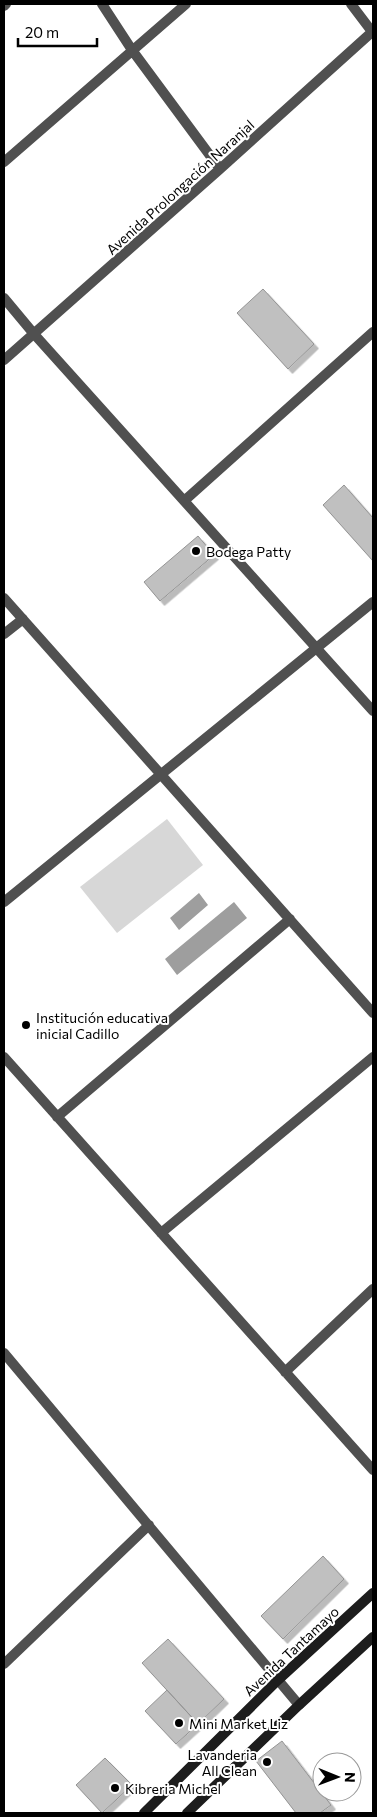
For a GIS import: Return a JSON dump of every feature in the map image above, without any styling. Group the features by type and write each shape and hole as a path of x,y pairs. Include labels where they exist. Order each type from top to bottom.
{"street":[{"path":"102,4 132,50 220,169"},
{"path":"4,162 186,4"},
{"path":"350,4 373,32"},
{"name":"Avenida Prolongación Naranjal","path":"4,360 373,32"},
{"path":"4,298 34,334 373,711"},
{"path":"184,501 373,332"},
{"path":"4,598 373,1013"},
{"path":"4,902 373,602"},
{"path":"4,634 23,619"},
{"path":"57,1117 290,919"},
{"path":"4,1057 373,1470"},
{"path":"161,1233 373,1057"},
{"path":"285,1372 373,1289"},
{"path":"4,1353 299,1705"},
{"path":"4,1664 149,1525"},
{"name":"Avenida Tantamayo","path":"144,1813 278,1680 373,1594"},
{"path":"187,1813 373,1637"}],"shaded area":[{"path":"167,819 203,865 117,933 80,887"},
{"path":"199,893 208,905 179,930 170,918"},
{"path":"234,902 247,918 177,975 165,959"}],"building":[{"path":"263,289 314,344 288,369 237,313"},
{"path":"344,485 373,518 373,561 323,505"},
{"path":"198,536 214,555 160,601 144,582"},
{"path":"323,1556 344,1579 283,1639 261,1616"},
{"path":"168,1639 224,1699 198,1724 142,1663"},
{"path":"167,1690 198,1724 176,1744 145,1711"},
{"path":"282,1741 312,1780 312,1802 329,1802 331,1805 320,1813 296,1813 256,1761"},
{"path":"105,1758 132,1785 102,1813 76,1785"}],"place":[{"name":"Bodega Patty","path":"196,551"},
{"name":"Institución educativa inicial Cadillo","path":"26,1025"},
{"name":"Mini Market Liz","path":"179,1723"},
{"name":"Lavanderia All Clean","path":"267,1762"},
{"name":"Kibreria Michel","path":"115,1788"}]}
